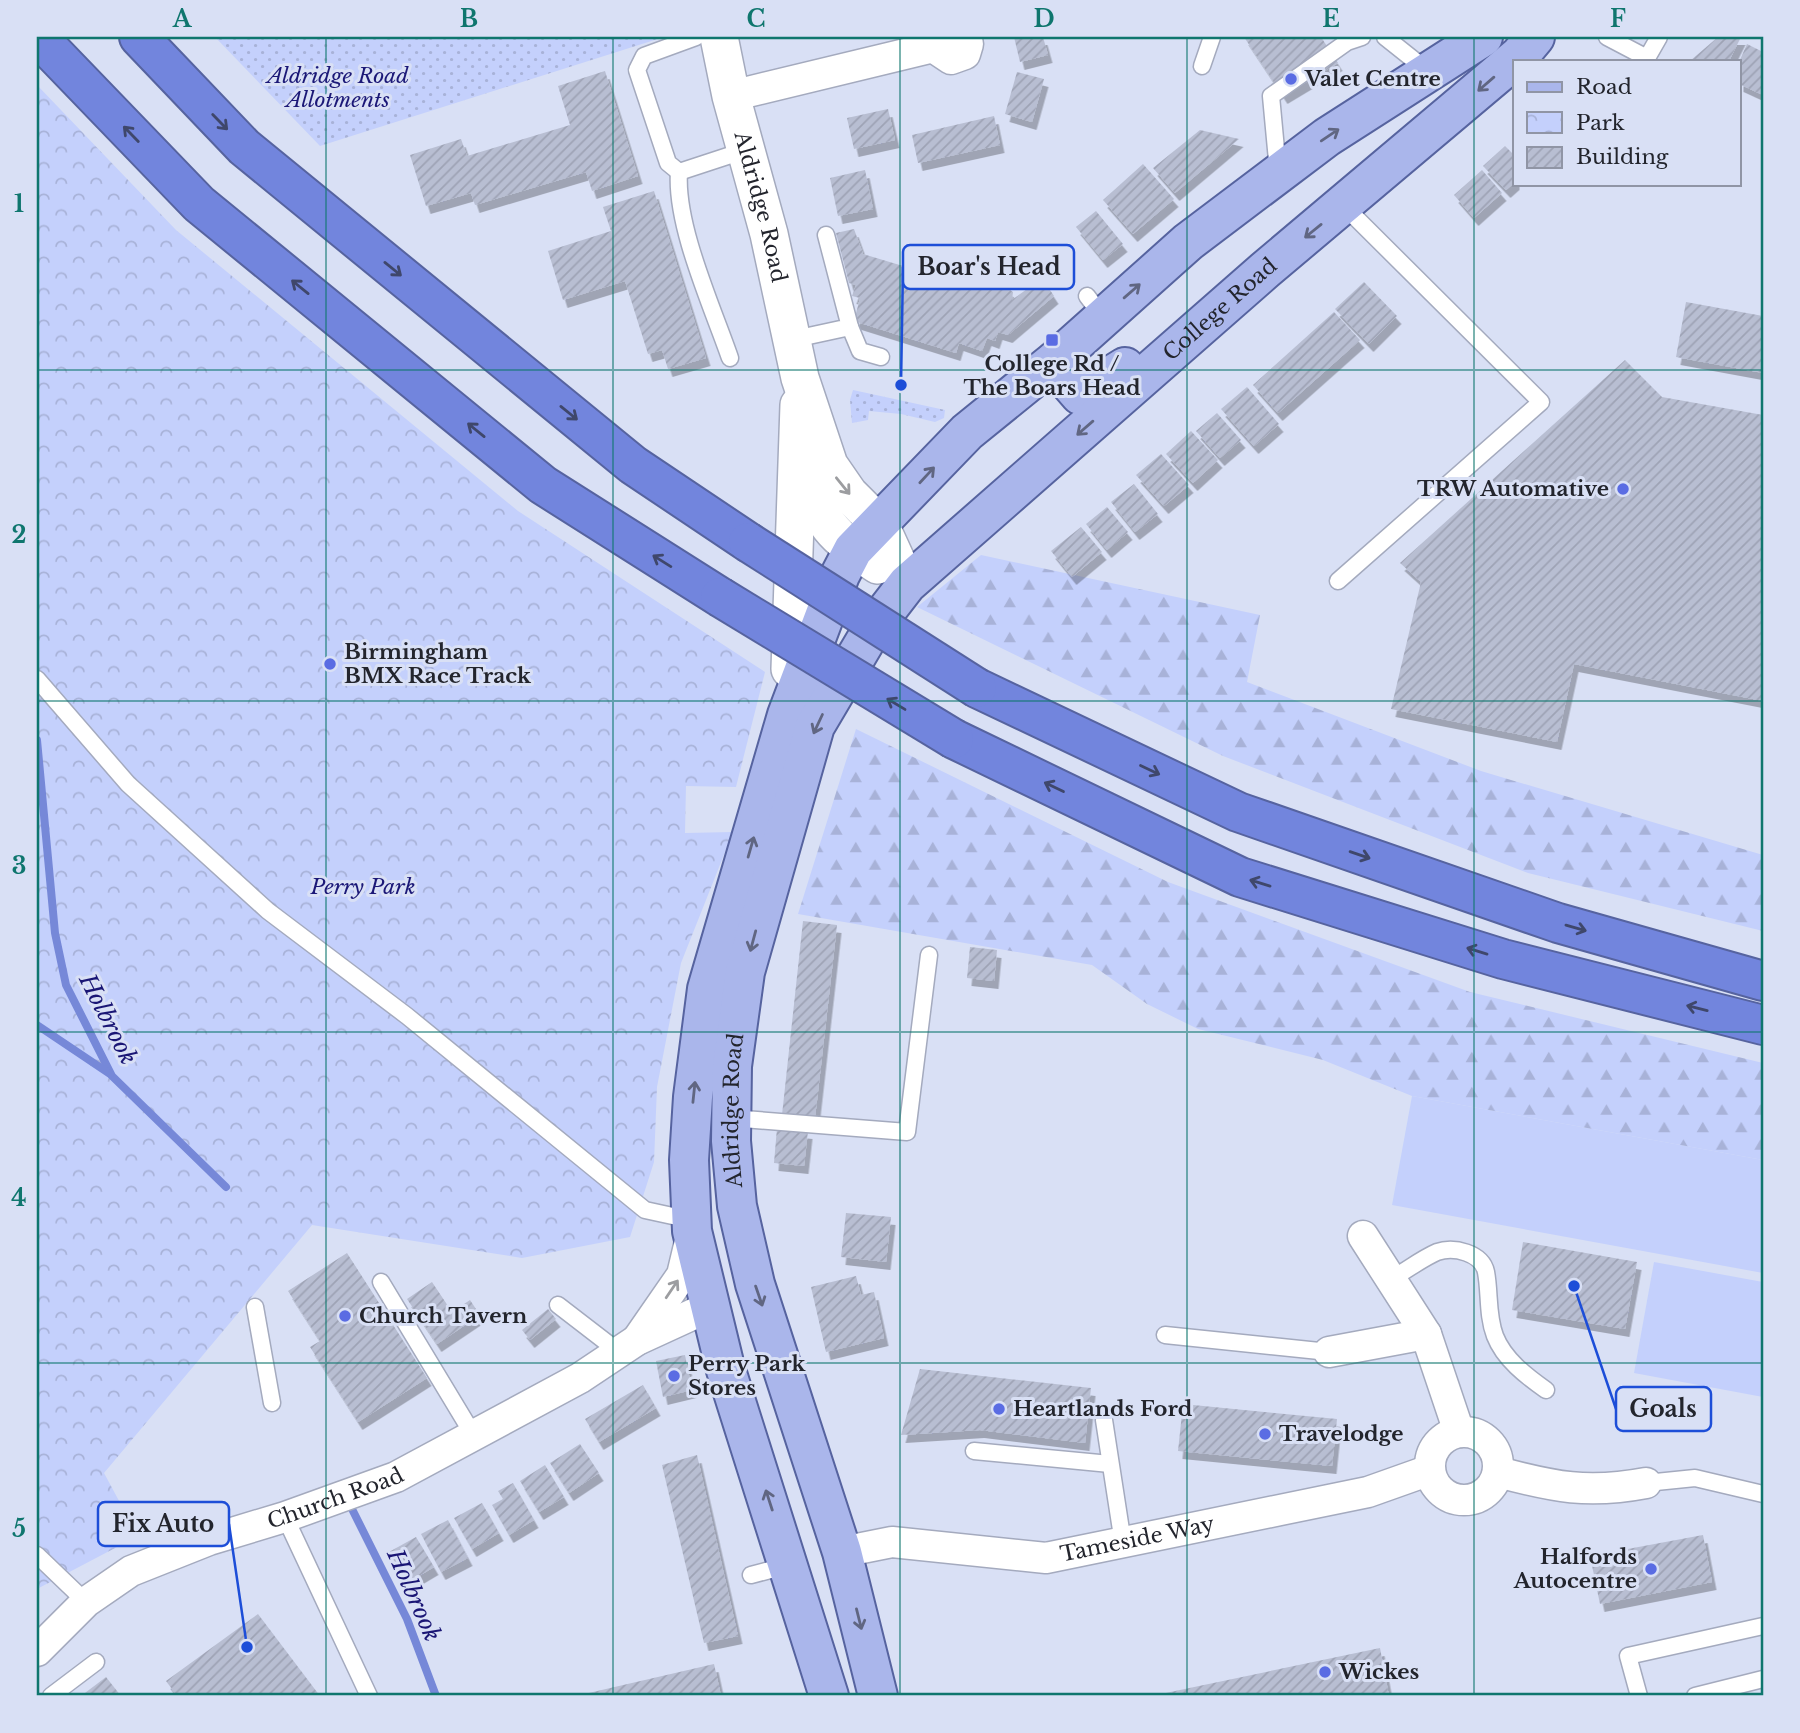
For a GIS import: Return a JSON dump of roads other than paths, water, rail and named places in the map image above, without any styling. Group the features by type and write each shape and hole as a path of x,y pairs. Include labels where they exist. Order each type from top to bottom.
{"highway":[{"path":"38,37 199,204 543,485 720,597 954,739 1240,877 1503,959 1763,1026"},
{"path":"139,37 244,147 633,465 977,688 1238,812 1558,923 1763,981"}],"main road":[{"path":"867,537 967,432 1057,359 1095,306 1188,242 1327,137 1483,37"},
{"name":"College Road","path":"1514,60 1535,37"},
{"name":"College Road","path":"907,584 1265,270 1345,206 1513,61"},
{"path":"1057,359 1060,372 1077,393 1082,395 1265,270"},
{"name":"Aldridge Road","path":"829,1696 790,1565 725,1367 692,1225 689,1160 693,1097 707,989 788,715 840,575 867,537"},
{"name":"Aldridge Road","path":"878,1696 842,1552 755,1284 737,1206 731,1118 732,1066 745,972 815,726 873,628 907,584"},
{"path":"711,1306 726,1291 728,1258 737,1206"},
{"path":"790,1565 842,1552"}],"street":[{"name":"Aldridge Road","path":"719,37 731,96 769,234 790,340 829,465 849,494 867,537 907,584"},
{"path":"731,96 948,40"},
{"name":"Aldridge Road","path":"788,715 800,378"},
{"name":"Aldridge Road","path":"798,439 814,500 823,522 867,537"},
{"name":"Church Road","path":"628,1346 682,1275 692,1225"},
{"path":"1363,1236 1426,1334 1459,1432"},
{"name":"Church Road","path":"37,1651 86,1602 131,1571 209,1540 285,1517 396,1477 580,1378 628,1346 711,1306"},
{"path":"1329,1352 1426,1334"},
{"path":"1459,1432 1475,1434 1489,1443 1497,1457 1498,1472 1489,1490 1472,1499 1453,1499 1437,1488 1430,1470 1436,1445 1459,1432"},
{"name":"Tameside Way","path":"842,1552 892,1542 1046,1558 1368,1492 1430,1470"},
{"path":"1498,1472 1556,1488 1612,1490 1646,1483"}],"lane":[{"path":"679,172 668,163 637,70 644,56 696,37"},
{"path":"1202,66 1212,37"},
{"path":"1279,174 1271,96 1347,42 1362,37"},
{"path":"1385,37 1429,72"},
{"path":"1607,37 1647,58 1659,37"},
{"path":"679,172 746,150"},
{"path":"679,172 678,188 685,225 730,358"},
{"path":"1338,581 1541,402 1345,206"},
{"path":"826,235 850,327 860,351 881,357"},
{"path":"790,340 850,327"},
{"path":"37,679 128,784 268,911 407,1016 645,1210 692,1225"},
{"path":"731,1118 907,1132 929,955"},
{"path":"1391,1279 1438,1252 1451,1250 1471,1254 1486,1270 1490,1319 1495,1337 1516,1366 1546,1390"},
{"path":"381,1282 474,1436"},
{"path":"558,1305 628,1346"},
{"path":"255,1307 272,1403"},
{"path":"1165,1335 1329,1352"},
{"path":"1104,1420 1124,1543"},
{"path":"974,1451 1111,1464"},
{"path":"1646,1483 1695,1478 1763,1494"},
{"path":"285,1517 369,1696"},
{"path":"37,1555 86,1602"},
{"path":"751,1576 790,1565"},
{"path":"1639,1696 1628,1656 1763,1626"},
{"path":"51,1696 96,1662"},
{"path":"1695,1696 1763,1679"}],"waterway":[{"name":"Holbrook","path":"37,740 55,933 66,985 112,1076 226,1187"},
{"path":"37,1025 110,1074"},
{"name":"Holbrook","path":"353,1511 407,1619 436,1696"}],"place":[{"name":"Valet Centre","path":"1291,79"},
{"name":"College Rd / The Boars Head","path":"1052,340"},
{"name":"Boar's Head","path":"901,385"},
{"name":"TRW Automative","path":"1623,489"},
{"name":"Birmingham BMX Race Track","path":"330,664"},
{"name":"Goals","path":"1574,1286"},
{"name":"Church Tavern","path":"345,1316"},
{"name":"Perry Park Stores","path":"674,1376"},
{"name":"Heartlands Ford","path":"999,1409"},
{"name":"Travelodge","path":"1265,1434"},
{"name":"Halfords Autocentre","path":"1651,1569"},
{"name":"Fix Auto","path":"247,1647"},
{"name":"Wickes","path":"1325,1672"}],"park label":[{"name":"Aldridge Road Allotments","path":"338,88"},
{"name":"Perry Park","path":"363,887"}]}
